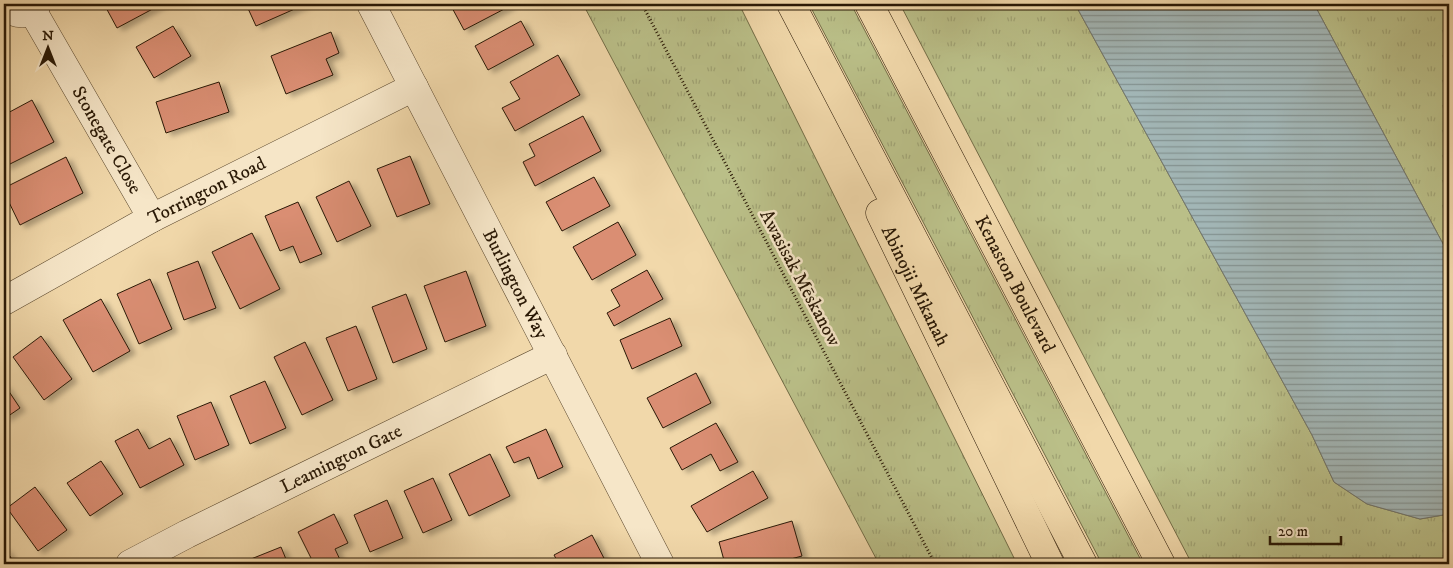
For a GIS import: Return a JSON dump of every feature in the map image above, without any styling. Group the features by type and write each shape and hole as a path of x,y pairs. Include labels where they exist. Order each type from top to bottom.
{"main road":[{"name":"Abinojii Mikanah","path":"790,4 803,58 895,243 1050,564"},
{"path":"790,4 1083,564"},
{"name":"Kenaston Boulevard","path":"869,4 1161,564"}],"street":[{"name":"Stonegate Close","path":"5,4 14,12 26,13 35,7 152,218"},
{"name":"Burlington Way","path":"371,4 660,564"},
{"name":"Torrington Road","path":"4,301 152,218 414,87"},
{"name":"Leamington Gate","path":"130,564 187,534 552,355"}],"path":[{"name":"Awasisak Mēskanow","path":"642,4 934,564"}],"green space":[{"path":"583,4 739,4 1017,564 879,564"},
{"path":"809,4 851,4 1143,564 1102,564"},
{"path":"900,4 1075,4 1312,435 1334,482 1367,504 1420,519 1449,514 1449,564 1192,564"},
{"path":"1314,4 1449,4 1449,255"}],"shaded area":[{"path":"1075,4 1314,4 1449,255 1449,514 1420,519 1367,504 1334,482 1312,435"}],"building":[{"path":"104,4 162,4 117,28"},
{"path":"246,4 306,4 256,26"},
{"path":"450,4 509,4 510,6 464,30"},
{"path":"521,21 534,45 488,70 475,46"},
{"path":"173,26 191,56 154,78 136,47"},
{"path":"331,32 339,53 326,59 333,75 286,94 271,56"},
{"path":"558,55 580,95 515,131 502,108 520,99 510,82"},
{"path":"219,82 229,112 166,133 156,102"},
{"path":"32,100 54,142 4,167 4,115"},
{"path":"583,116 601,151 535,186 523,162 535,156 529,144"},
{"path":"410,156 430,204 397,217 377,169"},
{"path":"66,157 83,193 20,225 4,192 4,188"},
{"path":"594,177 610,206 562,231 546,202"},
{"path":"349,181 371,226 337,242 316,197"},
{"path":"298,202 322,254 300,263 293,246 280,251 265,216"},
{"path":"618,222 636,255 592,280 573,247"},
{"path":"252,233 280,289 240,309 212,252"},
{"path":"198,261 216,308 184,320 167,273"},
{"path":"647,270 663,299 614,326 607,313 620,306 611,290"},
{"path":"466,271 486,326 445,342 424,286"},
{"path":"150,279 172,329 139,344 117,294"},
{"path":"406,294 427,349 393,363 372,307"},
{"path":"101,299 130,351 93,372 63,320"},
{"path":"670,318 682,346 632,369 620,340"},
{"path":"356,326 377,379 348,391 326,338"},
{"path":"41,336 72,379 44,400 13,357"},
{"path":"305,342 333,400 302,415 274,357"},
{"path":"696,373 711,403 663,428 647,398"},
{"path":"265,381 286,428 250,444 230,396"},
{"path":"4,384 20,408 4,419"},
{"path":"211,402 229,445 195,460 177,416"},
{"path":"716,423 738,462 720,471 711,454 682,470 670,448"},
{"path":"138,429 149,449 170,438 184,465 140,488 115,441"},
{"path":"546,429 563,467 538,479 529,457 514,463 506,447"},
{"path":"490,454 510,496 469,516 449,474"},
{"path":"101,461 123,494 90,516 67,483"},
{"path":"753,471 768,498 707,532 691,506"},
{"path":"433,478 452,520 423,533 404,491"},
{"path":"35,487 67,530 38,551 7,508"},
{"path":"387,500 403,538 370,552 354,515"},
{"path":"334,514 348,543 335,549 342,564 314,564 298,532"},
{"path":"792,521 802,556 772,564 725,564 719,542"},
{"path":"592,535 607,564 559,564 554,555"},
{"path":"4,547 15,564 4,564"},
{"path":"281,547 288,564 253,564 251,559"}]}
